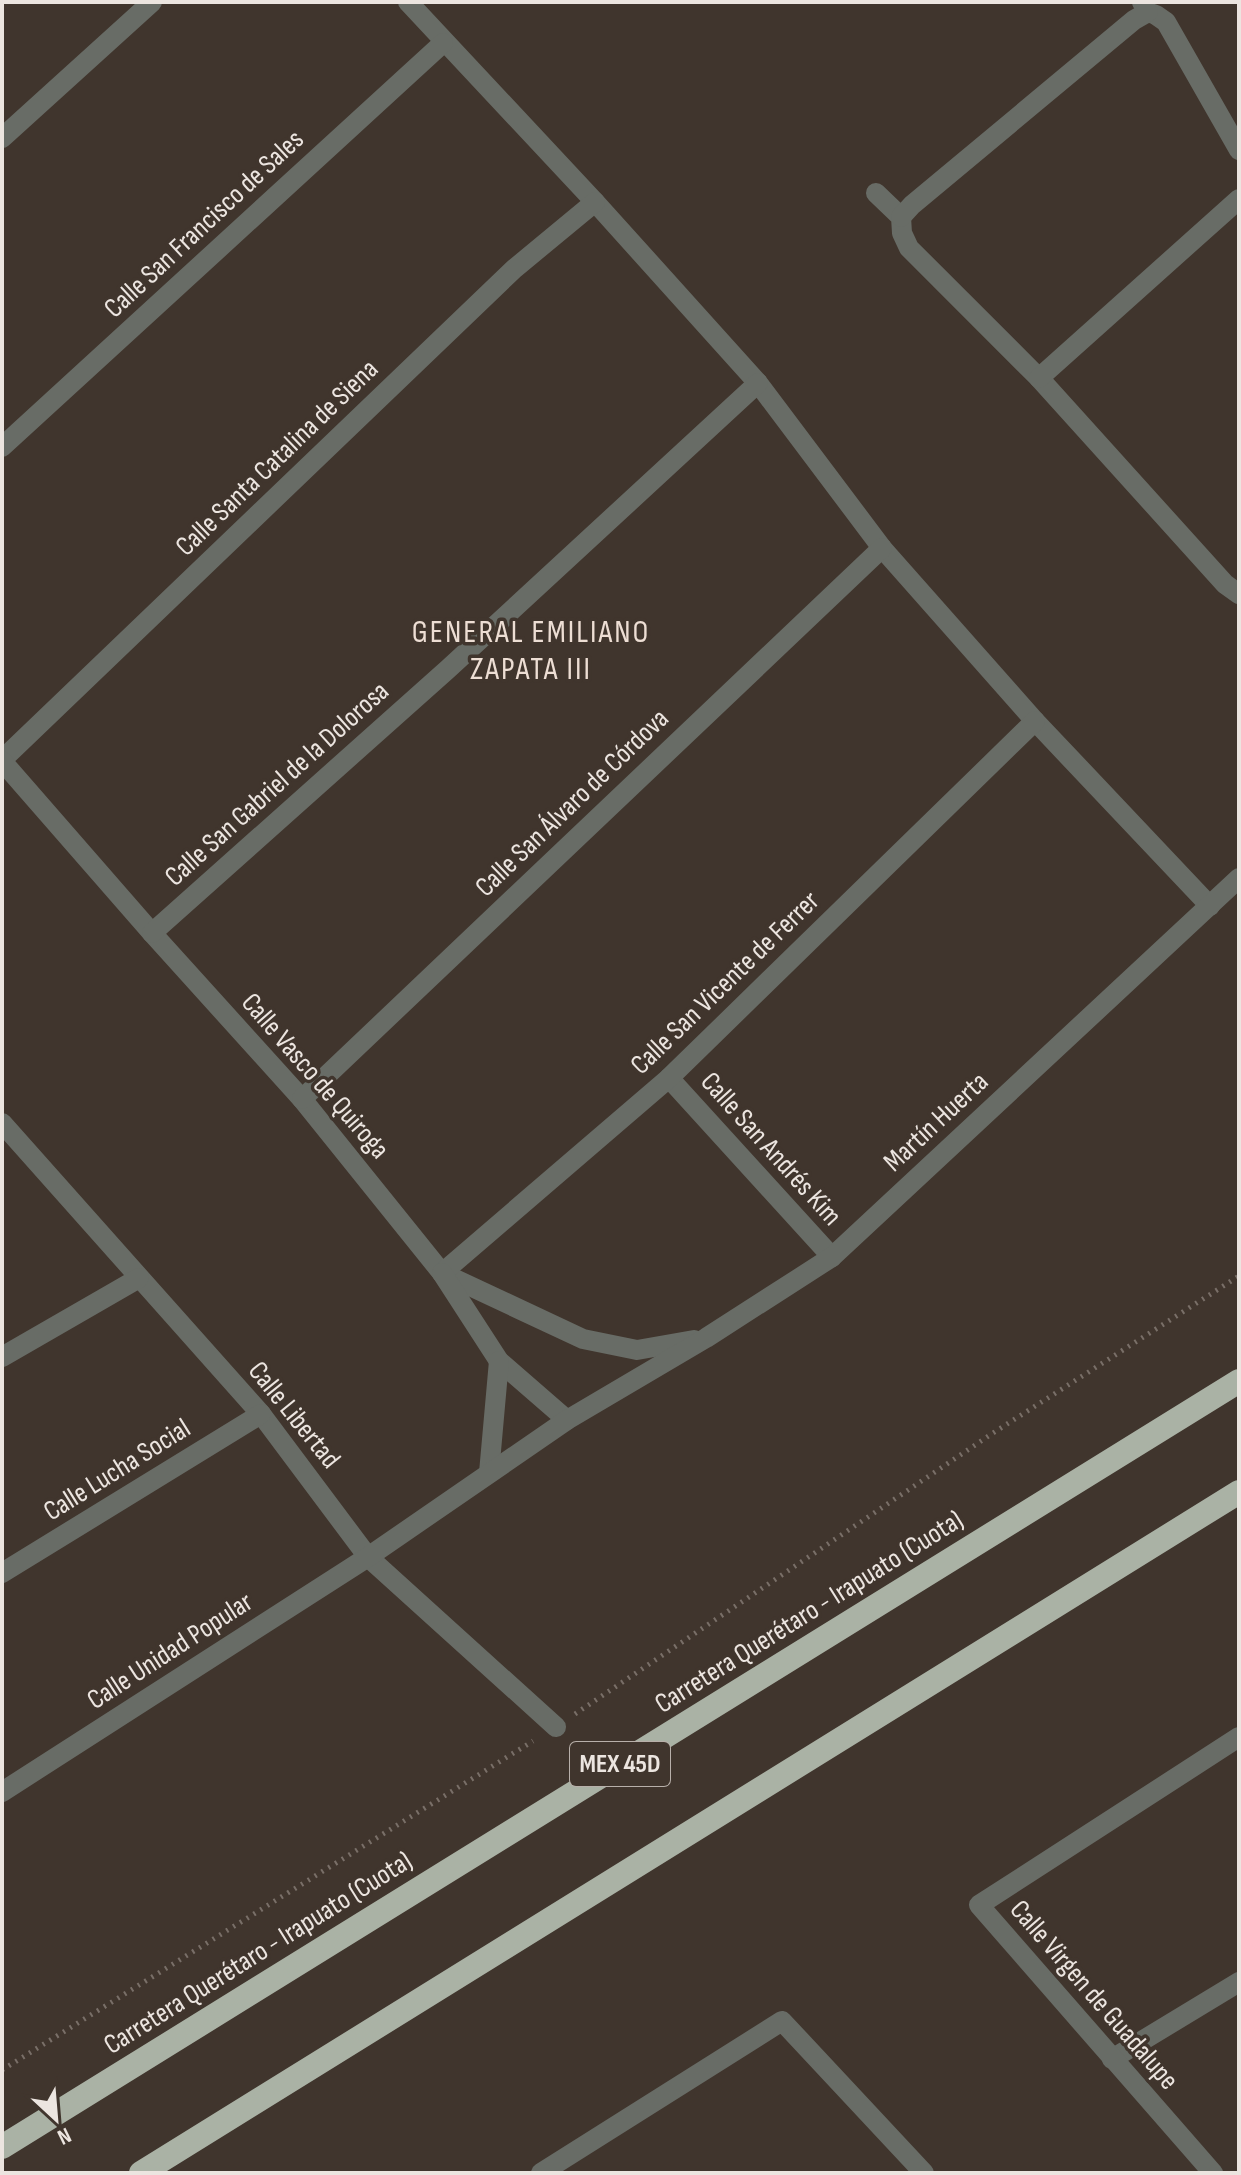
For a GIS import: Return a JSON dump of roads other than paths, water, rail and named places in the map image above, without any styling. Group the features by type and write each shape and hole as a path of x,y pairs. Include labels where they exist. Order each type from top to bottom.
{"highway":[{"name":"Carretera Querétaro - Irapuato (Cuota)","path":"2,2147 1239,1381"},
{"path":"141,2173 1239,1492"}],"street":[{"path":"2,138 152,2"},
{"path":"408,2 443,43 595,202 758,383 882,548 1035,721 1210,906"},
{"path":"901,217 1145,7 1166,22 1239,150"},
{"name":"Calle San Francisco de Sales","path":"2,447 443,43"},
{"path":"876,193 901,217 902,233 909,248 1039,378 1225,584 1239,593"},
{"path":"1039,378 1239,199"},
{"name":"Calle Santa Catalina de Siena","path":"2,760 514,269 595,202"},
{"name":"Calle San Gabriel de la Dolorosa","path":"152,933 448,669 758,383"},
{"name":"Calle San Álvaro de Córdova","path":"302,1099 882,548"},
{"name":"Calle San Vicente de Ferrer","path":"442,1273 669,1078 1035,721"},
{"name":"Calle Vasco de Quiroga","path":"2,760 302,1099 442,1273 583,1339 637,1350"},
{"name":"Martín Huerta","path":"637,1350 706,1338 832,1257 1239,878"},
{"name":"Calle San Andrés Kim","path":"669,1078 832,1257"},
{"name":"Calle Libertad","path":"2,1123 261,1414 368,1557 556,1727"},
{"path":"442,1273 499,1361 567,1420"},
{"path":"2,1357 139,1278"},
{"name":"Calle Unidad Popular","path":"2,1792 368,1557 567,1420 706,1338"},
{"path":"489,1473 499,1361"},
{"name":"Calle Lucha Social","path":"2,1573 261,1414"},
{"name":"Calle Virgen de Guadalupe","path":"1213,2173 979,1905 1239,1737"},
{"path":"1112,2059 1239,1982"},
{"path":"541,2173 782,2021 924,2173"}],"district":[{"name":"GENERAL EMILIANO ZAPATA III","path":"531,650"}]}
